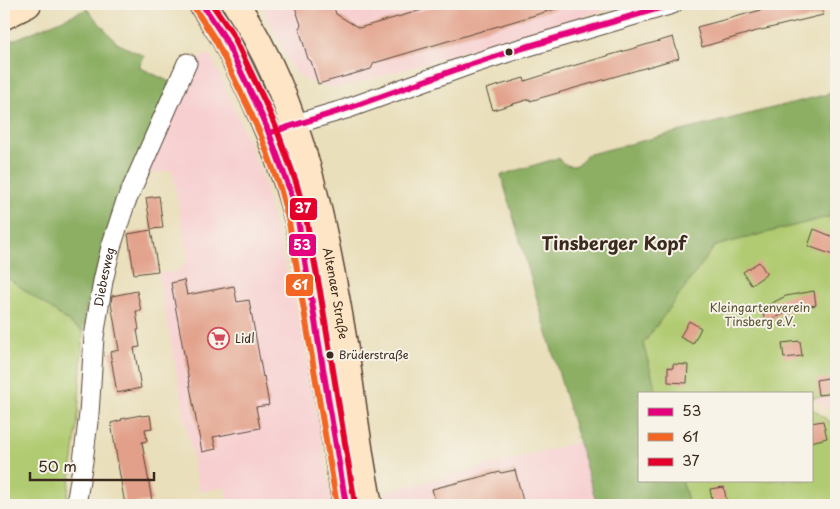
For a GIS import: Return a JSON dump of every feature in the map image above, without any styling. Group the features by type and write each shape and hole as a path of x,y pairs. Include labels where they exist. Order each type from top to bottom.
{"main road":[{"path":"4,16 28,4"},
{"name":"Altenaer Straße","path":"202,4 224,37 269,133 288,185 298,220 311,292 346,438"},
{"name":"Altenaer Straße","path":"236,4 260,42 294,124 310,180 325,238 345,354 346,438 350,489 369,505"},
{"path":"269,133 294,124"}],"street":[{"path":"294,124 346,109 509,52 673,4"},
{"name":"Diebesweg","path":"76,505 84,461 94,337 103,281 111,247 125,204 187,63"}],"shaded area":[{"path":"261,4 626,4 340,88 319,85 303,78 293,69"},
{"path":"210,53 265,184 301,323 333,505 229,505 225,487 199,492 158,274 181,270 188,257 172,170 144,175 197,60"},
{"path":"836,396 836,415 813,398"},
{"path":"579,442 597,505 388,505 385,492"}],"green space":[{"path":"87,9 117,43 144,56 139,67 168,81 170,84 94,278 83,332 4,275 4,44"},
{"path":"836,92 836,215 715,246 643,344 657,392 638,392 638,482 683,482 689,505 597,505 501,175 558,158 561,162 573,166 580,163 586,155"},
{"name":"Kleingartenverein Tinsberg e.V.","path":"836,215 836,396 812,398 812,392 657,392 643,344 715,246"},
{"path":"4,275 83,332 78,416 66,505 4,505"},
{"path":"812,409 836,426 836,505 689,505 683,482 812,482"}],"building":[{"path":"294,4 333,4 336,14 359,28 443,4 561,4 562,7 374,63 371,69 318,84 311,61 308,59 299,28 301,25"},
{"path":"784,4 820,4 823,15 702,47 697,27"},
{"path":"673,37 679,58 493,110 486,89 524,78 525,81"},
{"path":"159,196 163,228 151,229 146,198"},
{"path":"814,229 836,238 836,256 808,246"},
{"path":"151,230 158,271 134,274 128,234"},
{"path":"759,262 767,274 751,285 743,272"},
{"name":"Lidl","path":"184,280 187,295 234,286 237,302 249,300 269,405 256,407 260,428 213,437 216,449 202,452 171,283"},
{"path":"137,291 141,311 136,311 140,347 134,348 141,388 117,393 110,352 119,350 111,303 112,296"},
{"path":"814,291 816,305 794,309 767,322 760,309 786,296"},
{"path":"689,321 701,328 693,344 680,337"},
{"path":"800,341 802,356 784,358 782,343"},
{"path":"673,364 688,365 687,383 668,382 668,367 673,368"},
{"path":"834,377 836,393 818,395 816,380"},
{"path":"141,415 150,415 152,428 145,429 147,441 142,442 152,501 125,505 111,423"},
{"path":"823,421 827,438 812,442 812,423"},
{"path":"515,470 524,505 436,505 432,489"},
{"path":"724,487 727,504 713,505 710,489"}],"transit line":[{"name":"53","path":"202,4 224,37 257,105 288,185 298,220 346,505"},
{"name":"37","path":"212,4 232,33 265,102 296,182 306,218 320,291 355,504"},
{"name":"53","path":"269,133 346,109 509,52 673,4"},
{"name":"61","path":"195,9 216,41 249,109 280,188 289,222 337,505"}],"place":[{"name":"Lidl","path":"219,339"},
{"name":"Brüderstraße","path":"330,355"}],"district":[{"name":"Tinsberger Kopf","path":"614,244"}]}
